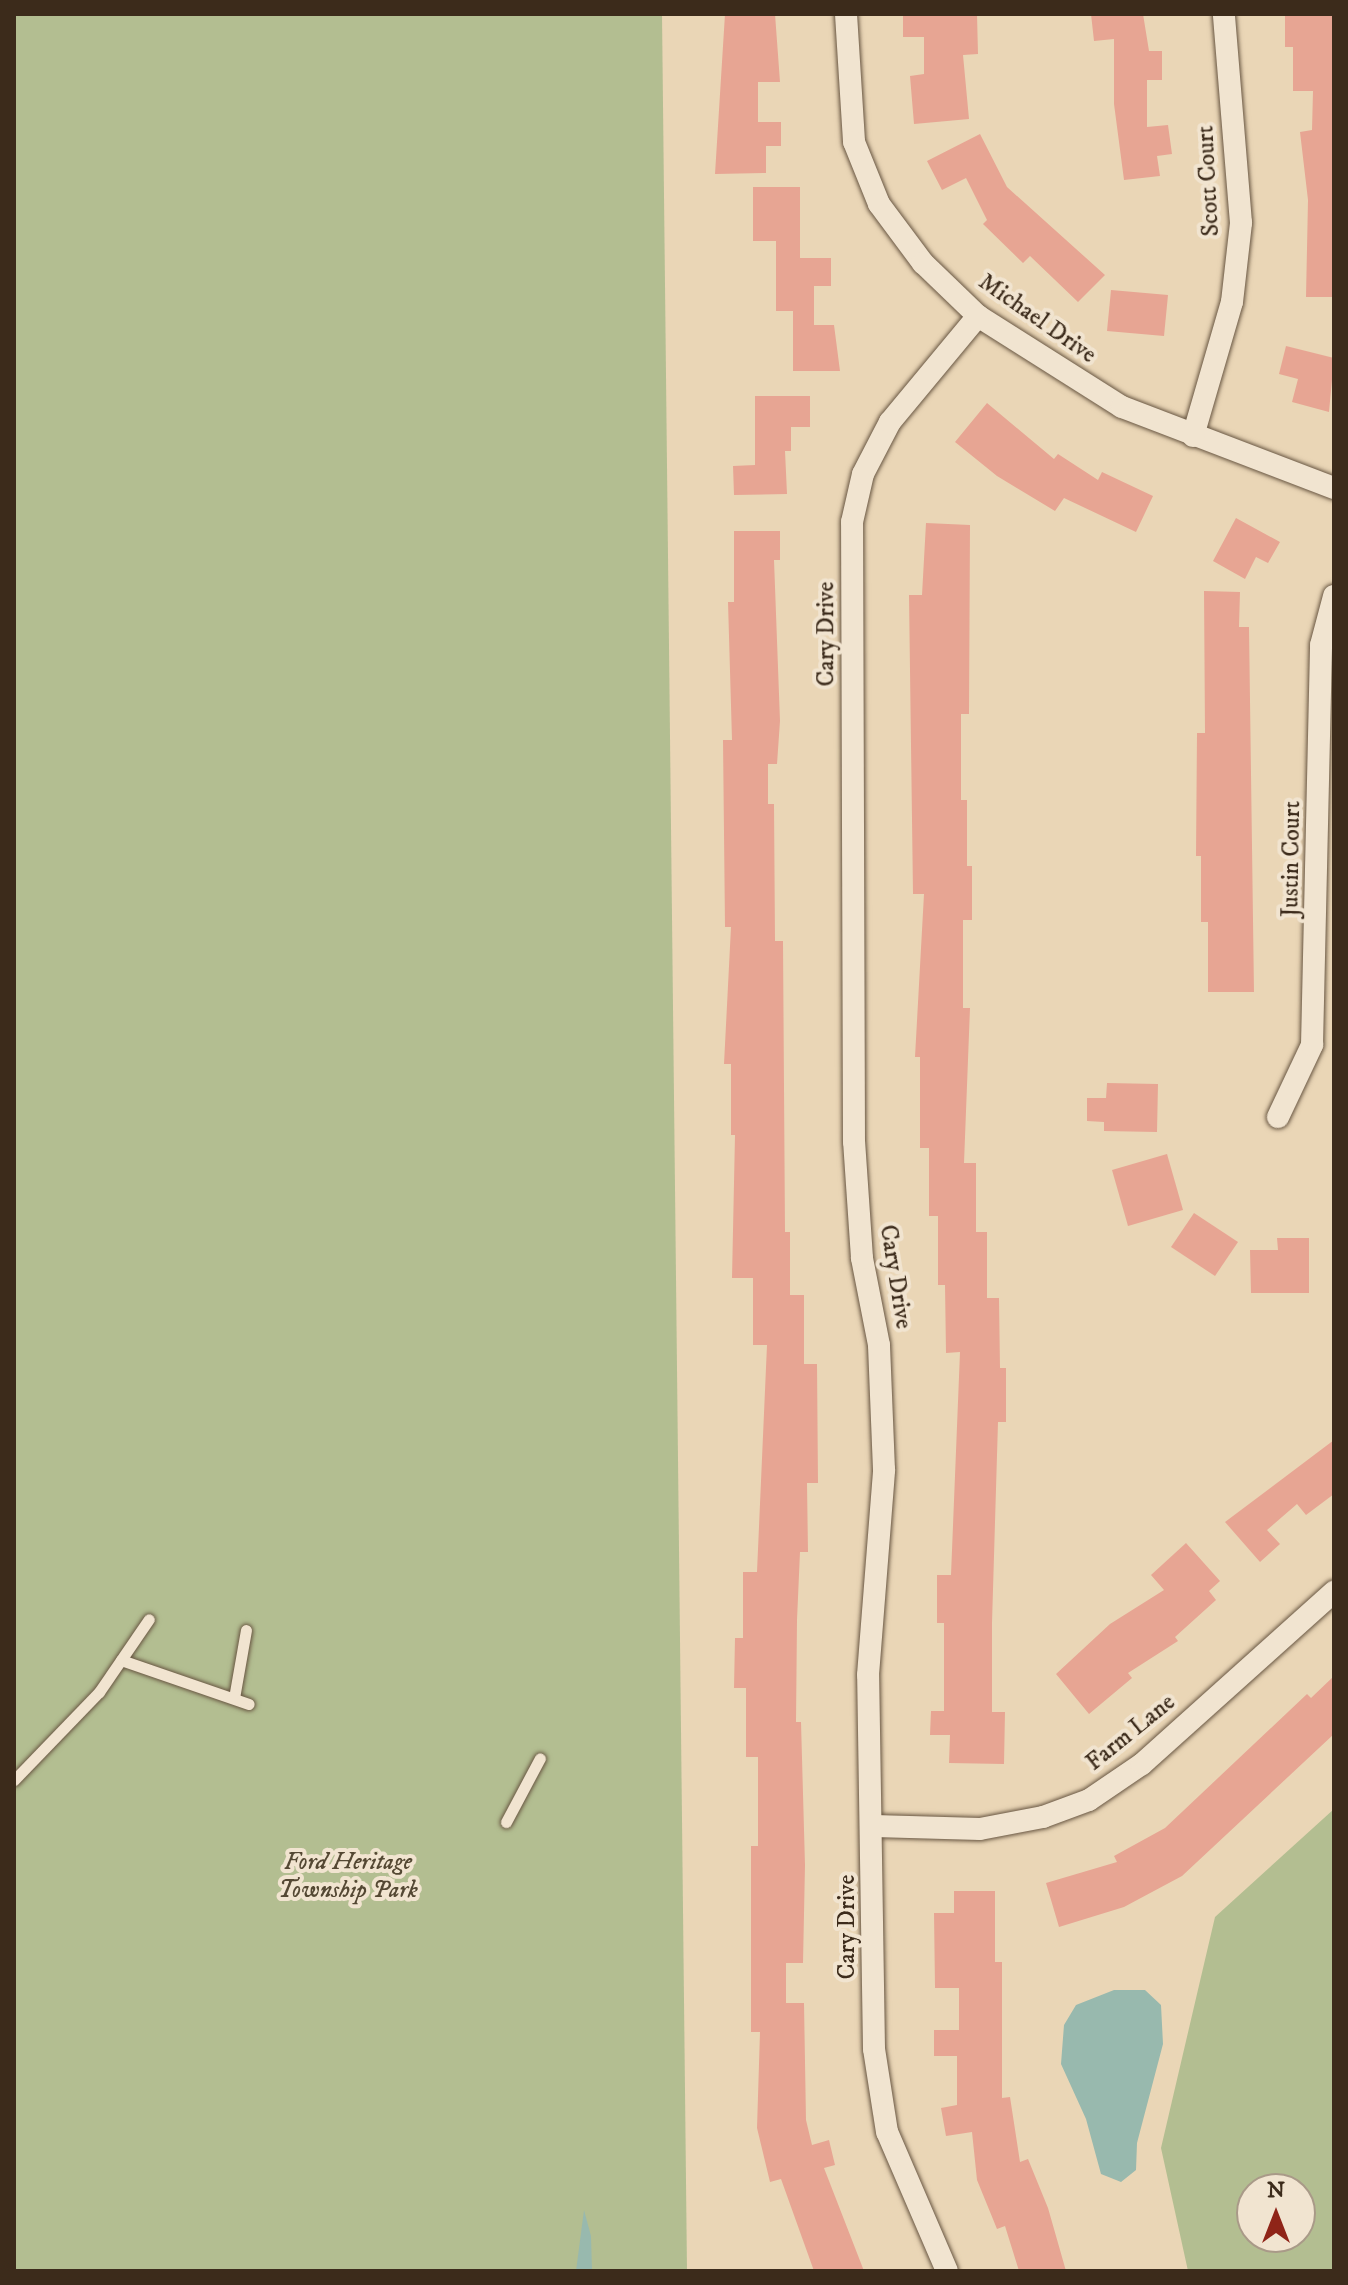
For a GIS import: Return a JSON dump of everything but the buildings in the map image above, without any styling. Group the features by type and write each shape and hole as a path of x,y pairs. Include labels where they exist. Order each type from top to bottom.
{"street":[{"name":"Michael Drive","path":"846,14 854,142 879,204 923,263 978,316 1122,407 1334,488"},
{"name":"Scott Court","path":"1193,436 1232,302 1241,223 1224,14"},
{"name":"Cary Drive","path":"947,2271 887,2132 874,2049 874,1826 868,1675 884,1470 879,1345 862,1258 854,1142 852,522 863,474 890,422 978,316"},
{"name":"Justin Court","path":"1278,1117 1312,1045 1321,645 1334,596"},
{"name":"Farm Lane","path":"874,1826 980,1829 1043,1817 1089,1800 1142,1764 1334,1592"}],"lane":[{"path":"14,1780 48,1749 121,1660 149,1619"},
{"path":"234,1698 246,1630"},
{"path":"121,1660 249,1704"},
{"path":"506,1822 540,1758"}],"green space":[{"name":"Ford Heritage Township Park","path":"14,14 662,14 687,2271 14,2271"},
{"path":"1334,1809 1334,2271 1188,2271 1161,2148 1215,1917"}],"water":[{"path":"1114,1990 1145,1990 1161,2005 1163,2044 1137,2143 1136,2170 1121,2182 1101,2174 1086,2119 1061,2064 1064,2025 1076,2005"},
{"path":"584,2210 591,2236 592,2271 576,2271"}]}
